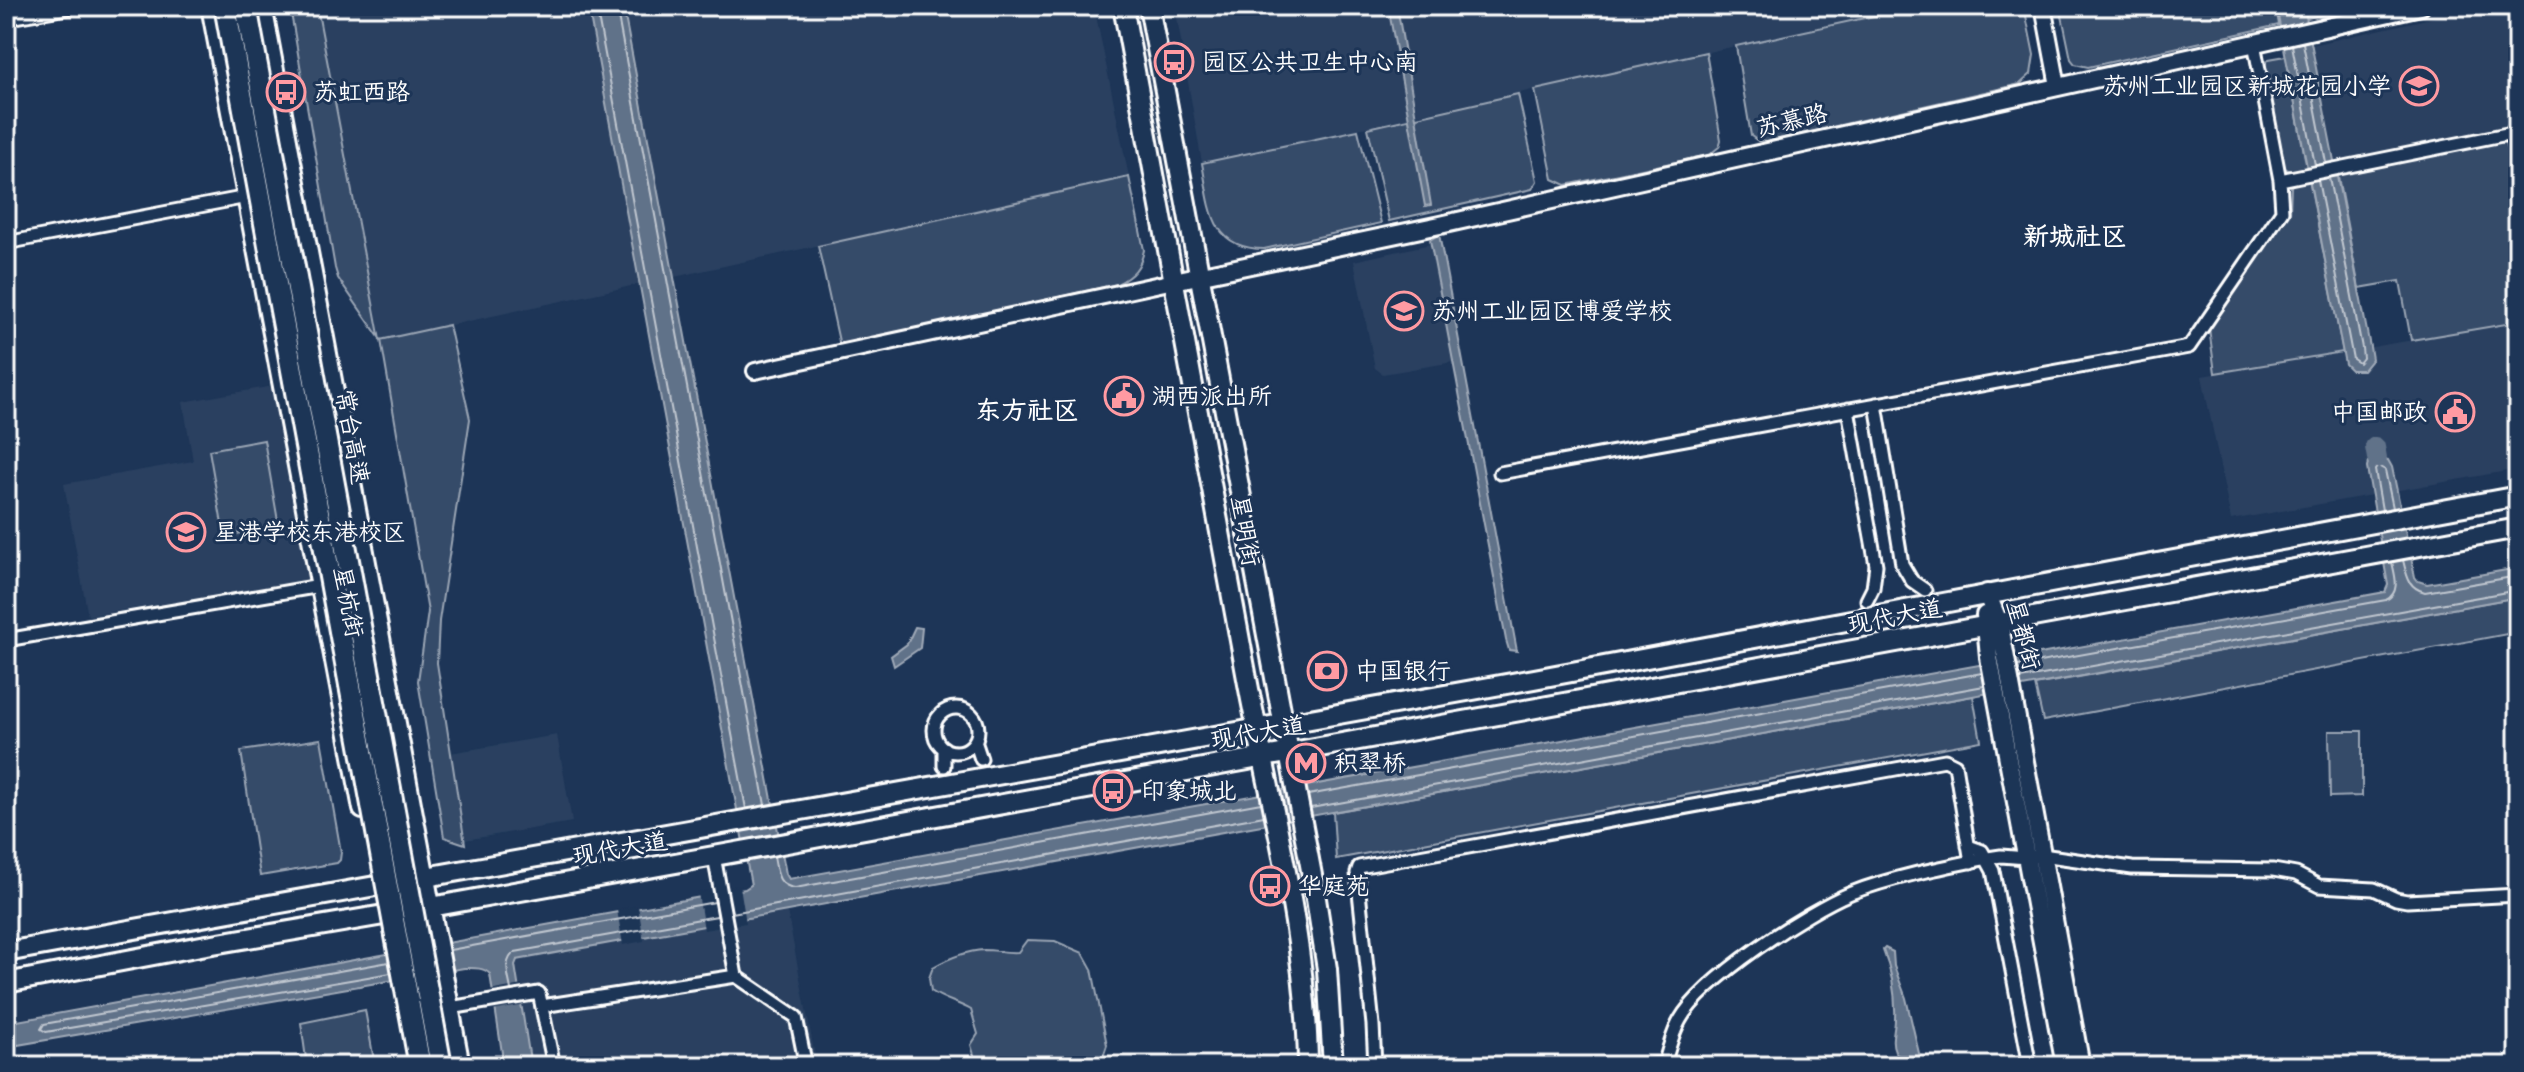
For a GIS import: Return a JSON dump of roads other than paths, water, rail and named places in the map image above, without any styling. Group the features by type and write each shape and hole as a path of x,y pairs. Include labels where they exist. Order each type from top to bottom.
{"highway":[{"name":"常台高速","path":"217,6 420,1066"},
{"name":"常台高速","path":"246,6 441,1066"}],"main road":[{"name":"星杭街","path":"217,6 247,197 410,1066"},
{"name":"星杭街","path":"262,6 460,1066"},
{"name":"星明街","path":"1123,6 1303,971 1308,1066"},
{"name":"星明街","path":"1149,6 1327,969 1333,1066"},
{"name":"苏慕路","path":"1174,281 2421,6"},
{"name":"现代大道","path":"6,952 1534,679 2518,496"},
{"name":"现代大道","path":"6,983 2518,528"},
{"name":"星都街","path":"1987,593 2035,857 2081,1066"},
{"name":"星都街","path":"2035,857 2065,1066"}],"street":[{"path":"6,17 70,6"},
{"path":"2043,6 2058,86"},
{"path":"1500,473 2189,347 2280,217 2283,201 2280,180 2254,43"},
{"path":"2280,180 2512,133 2518,168"},
{"path":"6,243 247,197"},
{"path":"755,371 1174,281"},
{"path":"1876,404 1902,564 1912,581 1925,590"},
{"path":"1848,409 1876,565 1873,588 1867,600"},
{"path":"6,640 320,586"},
{"path":"952,708 972,714 978,728 971,747 958,752 944,748 934,730 939,716 952,708"},
{"path":"975,741 981,759"},
{"path":"944,748 944,766"},
{"path":"1375,1066 1357,873 1359,867 1945,760 1955,765 1971,862"},
{"path":"1968,846 1982,851 1993,871 2030,1066"},
{"path":"714,856 736,976"},
{"path":"1647,1066 1664,1064 1677,1026 1687,1010 1725,973 1789,928 1849,894 1988,858 2035,857 2132,868 2273,870 2304,877 2319,886 2374,889 2407,901 2518,895"},
{"path":"542,1006 736,976 796,1017 806,1066"},
{"path":"450,1008 539,993 554,1066"}],"water":[{"path":"588,6 623,6 789,879 2385,592 2388,585 2367,468 2368,462 2377,458 2388,460 2392,467 2418,581 2427,584 2518,568 2518,597 517,960 515,965 531,1066 504,1066 490,974 474,968 6,1047 6,1023 745,889 751,885"},
{"path":"1388,6 1397,6 1431,205 1425,206"},
{"path":"2276,6 2304,6 2372,359 2363,370 2351,370 2345,364"},
{"path":"1439,234 1517,651 1509,650 1506,640 1430,240"},
{"path":"915,627 922,628 920,648 894,666 891,656 907,644"},
{"path":"1885,948 1893,952 1894,966 1906,998 1922,1066 1903,1060 1894,1047 1895,1002"}],"waterway":[{"path":"2375,447 2377,458"}],"place":[{"name":"园区公共卫生中心南","path":"1174,62"},
{"name":"苏州工业园区新城花园小学","path":"2419,86"},
{"name":"苏虹西路","path":"286,92"},
{"name":"苏州工业园区博爱学校","path":"1404,311"},
{"name":"湖西派出所","path":"1124,396"},
{"name":"中国邮政","path":"2455,412"},
{"name":"星港学校东港校区","path":"186,532"},
{"name":"中国银行","path":"1327,671"},
{"name":"积翠桥","path":"1306,763"},
{"name":"印象城北","path":"1113,791"},
{"name":"华庭苑","path":"1270,886"}],"district":[{"name":"新城社区","path":"2075,237"},
{"name":"东方社区","path":"1027,411"}]}
